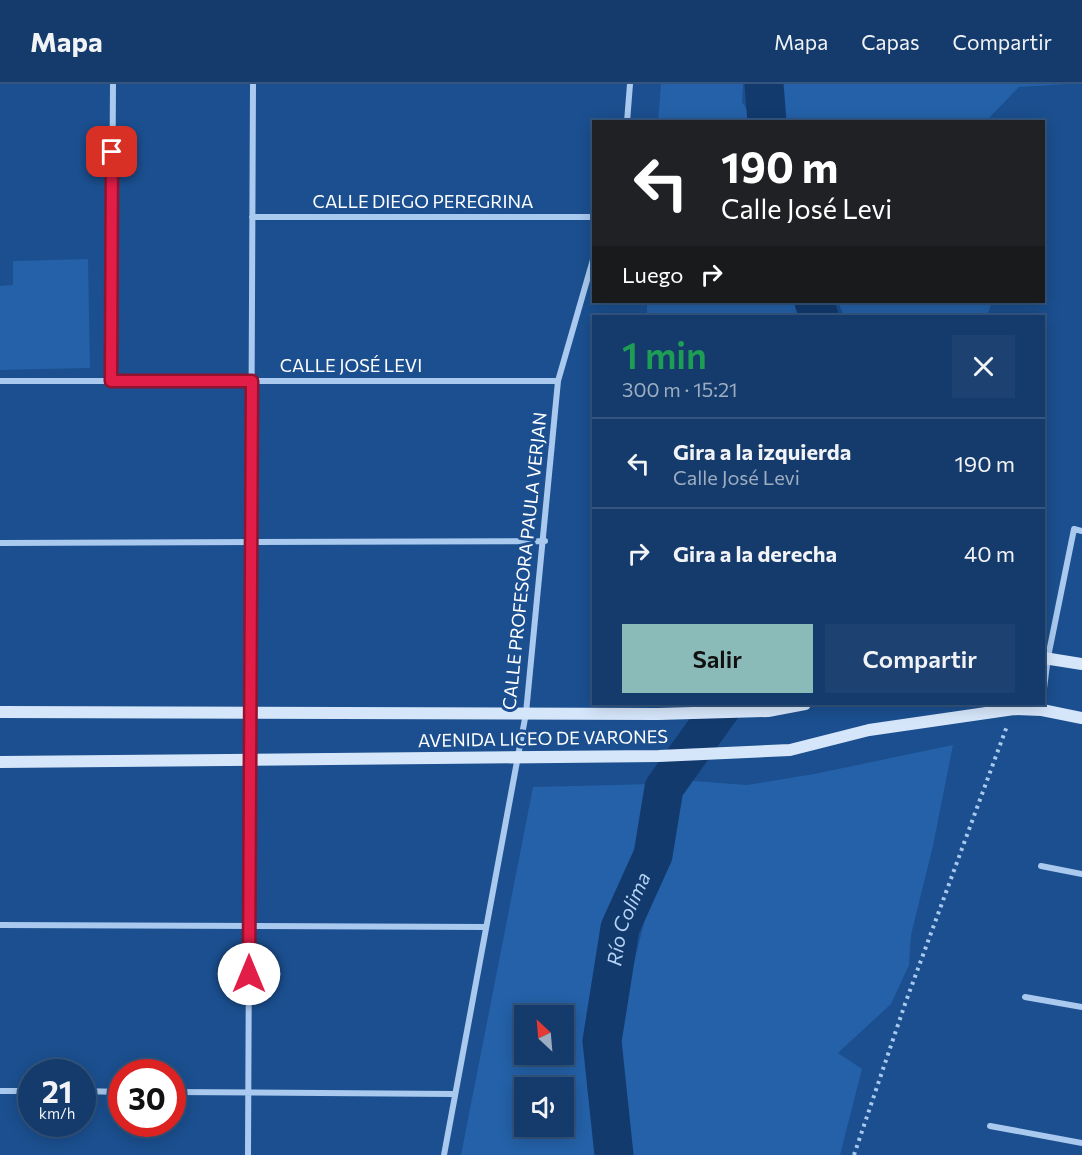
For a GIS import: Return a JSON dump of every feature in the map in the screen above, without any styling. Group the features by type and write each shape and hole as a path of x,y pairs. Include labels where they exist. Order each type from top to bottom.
{"street":[{"path":"111,381 113,84"},
{"path":"248,1155 253,84"},
{"path":"627,120 630,84"},
{"name":"CALLE DIEGO PEREGRINA","path":"252,217 592,217"},
{"name":"CALLE PROFESORA PAULA VERJAN","path":"444,1155 526,714 545,541 558,381 592,263"},
{"name":"CALLE JOSÉ LEVI","path":"0,381 558,381"},
{"path":"1045,672 1046,657 1074,529 1082,531"},
{"path":"0,543 545,541"},
{"path":"1046,657 1082,664"},
{"name":"AVENIDA LICEO DE VARONES","path":"0,712 658,714 768,711 800,705"},
{"name":"AVENIDA LICEO DE VARONES","path":"0,762 659,756 790,750 869,730 1014,709 1042,707 1082,718"},
{"path":"1041,866 1082,874"},
{"path":"0,925 486,927"},
{"path":"1025,997 1082,1007"},
{"path":"0,1091 18,1091"},
{"path":"186,1092 454,1094"},
{"path":"990,1126 1082,1143"}],"path":[{"path":"854,1155 905,1004 1014,709"}],"shaded area":[{"path":"661,84 743,84 742,102 753,120 658,120"},
{"path":"776,84 1067,84 1019,87 987,120 779,120"},
{"path":"88,259 90,368 0,370 0,286 13,285 13,261"},
{"path":"647,303 802,303 807,315 647,315"},
{"path":"838,303 992,303 987,315 844,315"},
{"path":"953,745 933,846 911,935 909,965 891,1004 838,1053 862,1069 840,1155 628,1155 615,1038 680,780 747,785 814,774"},
{"path":"653,784 649,838 612,907 590,1011 587,1089 600,1123 598,1155 461,1155 533,787"}],"waterway":[{"name":"Río Colima","path":"764,84 767,120"},
{"name":"Río Colima","path":"814,303 819,315"},
{"name":"Río Colima","path":"614,1155 602,1041 620,928 653,855 664,788 723,705"}],"route":[{"path":"112,152 111,381 252,381 249,974"}]}
